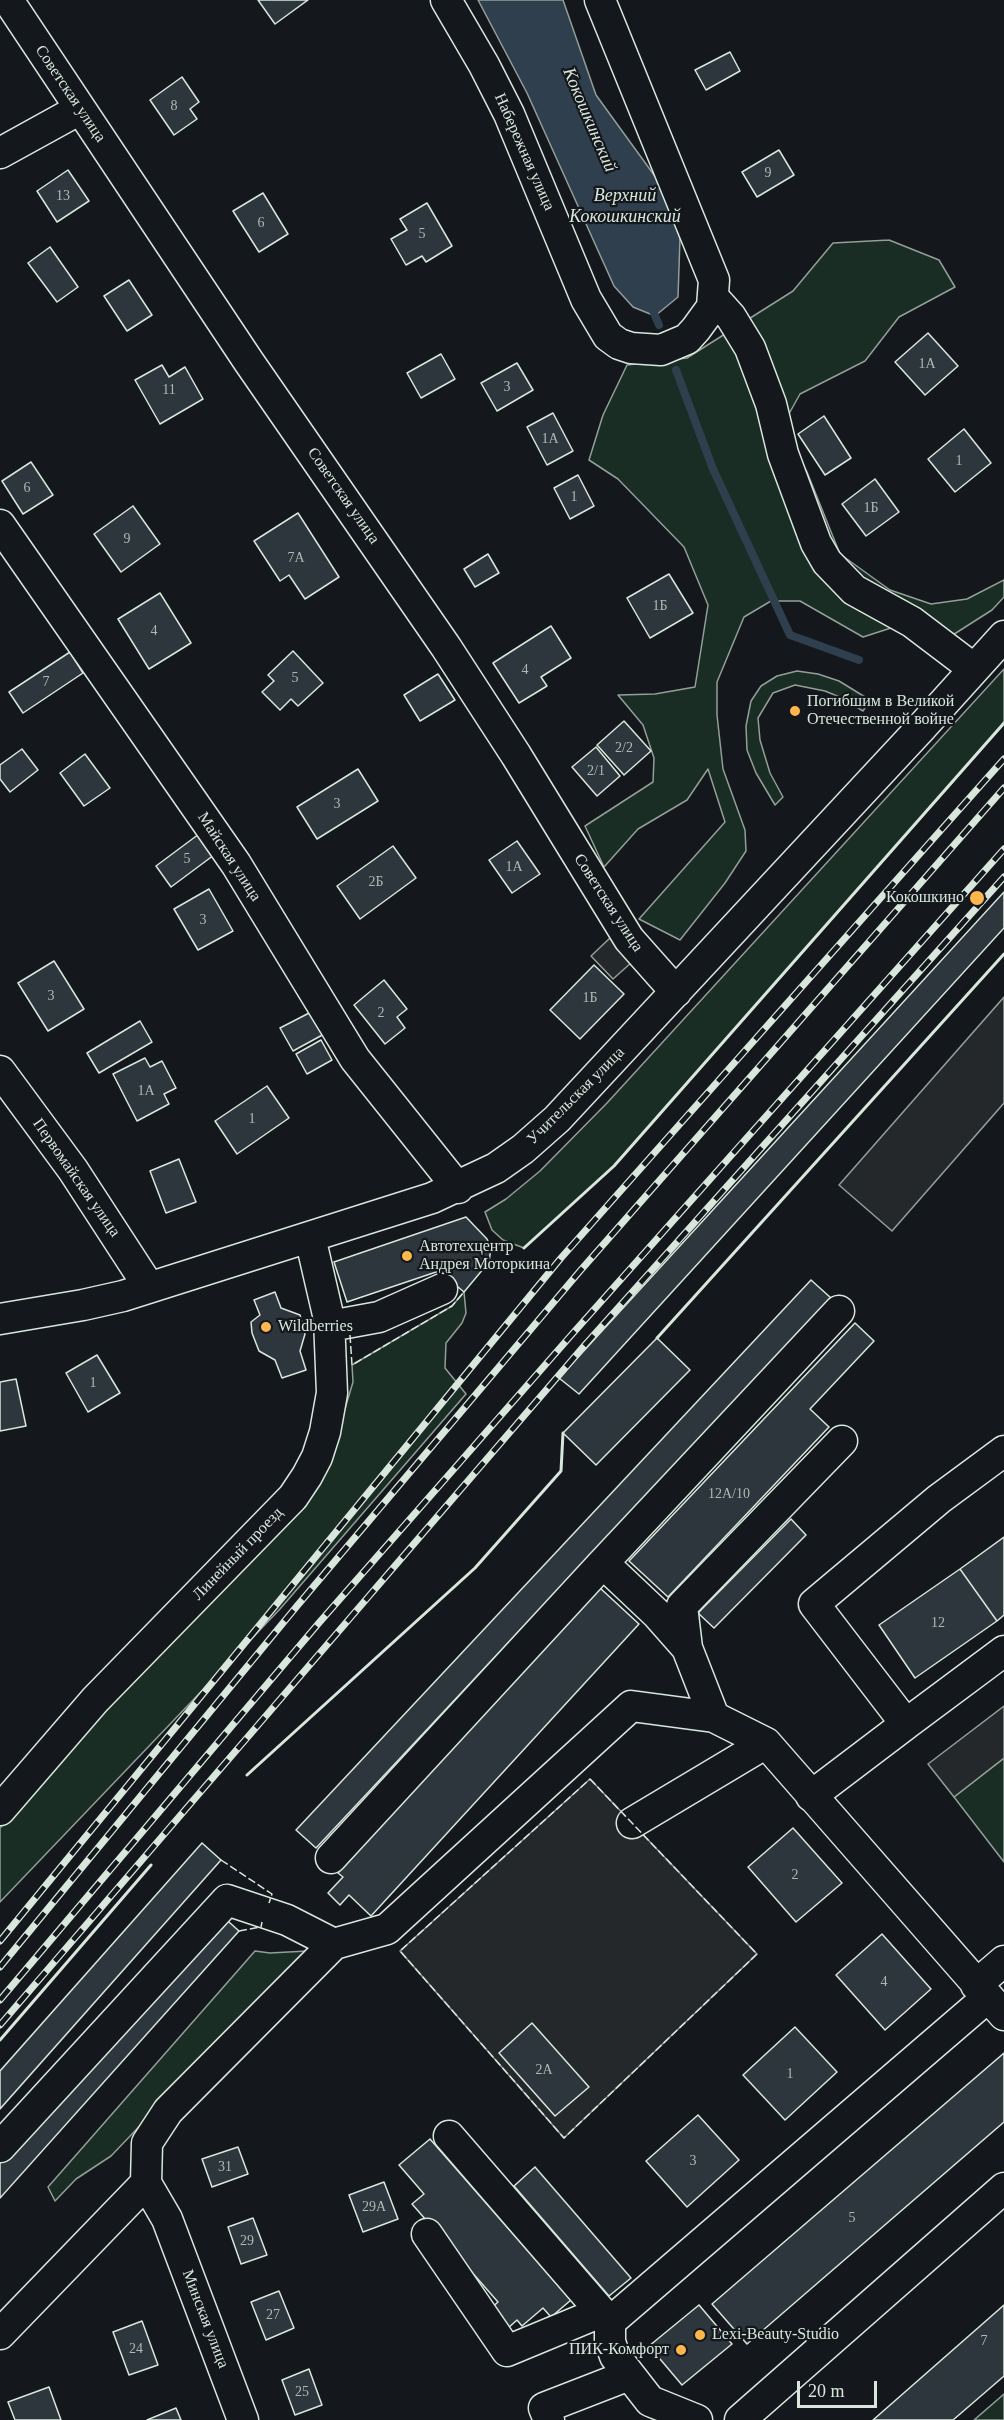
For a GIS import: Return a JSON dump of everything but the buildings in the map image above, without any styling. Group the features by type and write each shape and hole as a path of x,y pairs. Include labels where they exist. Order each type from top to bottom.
{"street":[{"name":"Советская улица","path":"8,0 249,362 446,647 516,755 629,939 676,992"},
{"name":"Набережная улица","path":"446,0 460,21 509,114 586,298 608,336 618,344 631,348 661,350 687,339 709,308"},
{"path":"600,0 714,280 709,308 731,317 750,348 771,404 791,475 816,543 827,562 854,590 912,622 974,669"},
{"path":"0,153 80,109"},
{"name":"Майская улица","path":"0,525 236,864 355,1059 458,1188"},
{"name":"Учительская улица","path":"0,1319 99,1302 149,1287 432,1198 458,1188 496,1168 523,1149 557,1119 1004,636"},
{"name":"Первомайская улица","path":"0,1071 73,1170 149,1287"},
{"name":"Линейный проезд","path":"0,1810 95,1700 293,1497 317,1457 330,1412 332,1393 330,1326 310,1237"},
{"path":"330,1326 379,1317 442,1289"},
{"path":"331,1858 839,1311"},
{"path":"714,1717 687,1648 682,1606 842,1441"},
{"path":"906,1724 814,1604 939,1499 1004,1451"},
{"path":"603,1563 657,1614 687,1648"},
{"path":"811,1796 1004,1651"},
{"path":"0,2334 146,2183 147,2143 168,2111 334,1944 387,1929 632,1706 714,1717 766,1743 990,1999"},
{"path":"632,1823 766,1743"},
{"path":"0,2147 227,1900 287,1920 334,1944"},
{"path":"427,2235 507,2351 605,2317 990,1999 1004,1960"},
{"path":"449,2136 605,2317 609,2342 615,2356 650,2400 664,2414 697,2420"},
{"name":"Минская улица","path":"146,2183 167,2219 243,2420"},
{"path":"740,2420 1004,2188"},
{"path":"549,2420 544,2408 629,2375"}],"green space":[{"path":"889,240 939,260 955,287 899,317 865,361 800,394 780,430 807,472 840,554 890,590 931,604 967,599 1004,580 1004,597 992,610 948,638 925,617 863,637 800,601 771,601 744,617 717,682 717,715 723,769 745,830 746,851 725,883 680,940 639,919 725,822 708,769 687,800 638,829 604,867 585,826 653,782 654,758 643,725 618,695 655,694 695,687 708,605 684,547 618,479 589,460 603,415 627,365 687,358 793,291 833,243"},
{"path":"1004,669 1004,724 614,1166 524,1248 503,1240 492,1230 485,1212 506,1199 540,1171 607,1103"},
{"path":"797,671 818,674 839,681 870,700 863,711 825,691 795,685 773,693 758,718 760,740 770,773 783,797 775,805 756,773 747,750 746,726 751,701 761,686 777,676"},
{"path":"464,1292 466,1313 462,1323 446,1343 445,1368 466,1394 280,1609 0,1902 0,1828 148,1663 305,1504 327,1469 353,1382 352,1365 452,1306"},
{"path":"1004,1758 1004,1862 954,1797"},
{"path":"255,1951 270,1953 307,1951 111,2156 76,2179 55,2201 48,2187"},
{"path":"1004,2394 1004,2420 974,2420"}],"shaded area":[{"path":"610,938 632,962 613,979 591,956"},
{"path":"1004,997 1004,1103 892,1231 839,1185"},
{"path":"1004,1706 1004,1758 954,1797 928,1764"},
{"path":"590,1779 757,1954 564,2138 400,1951"}],"water":[{"name":"Верхний Кокошкинский","path":"478,0 563,0 596,95 662,186 680,238 678,297 655,316 633,307 614,286 527,93"}],"waterway":[{"name":"Кокошкинский","path":"651,306 659,325"},
{"path":"676,370 713,469 790,635 859,660"}],"railway":[{"path":"0,1941 561,1258 1004,759"},
{"path":"0,1967 297,1606 580,1271 1004,788"},
{"path":"0,2000 318,1624 574,1332 1004,849"},
{"path":"0,2025 584,1346 1004,877"}],"fence":[{"path":"350,1335 352,1365 452,1306 464,1292"},
{"path":"590,1779 757,1954 564,2138 400,1951 590,1779"},
{"path":"221,1860 272,1894 269,1903"},
{"path":"239,1931 261,1927 262,1922"}],"wall":[{"path":"524,1248 614,1166 1004,723"},
{"path":"657,1338 1004,954"},
{"path":"247,1775 475,1568 561,1471 563,1433"},
{"path":"0,2040 151,1865"}],"place":[{"name":"Погибшим в Великой Отечественной войне","path":"795,711"},
{"name":"Кокошкино","path":"977,898"},
{"name":"Автотехцентр Андрея Моторкина","path":"407,1256"},
{"name":"Wildberries","path":"266,1327"},
{"name":"Lexi-Beauty-Studio","path":"700,2335"},
{"name":"ПИК-Комфорт","path":"681,2350"}]}
